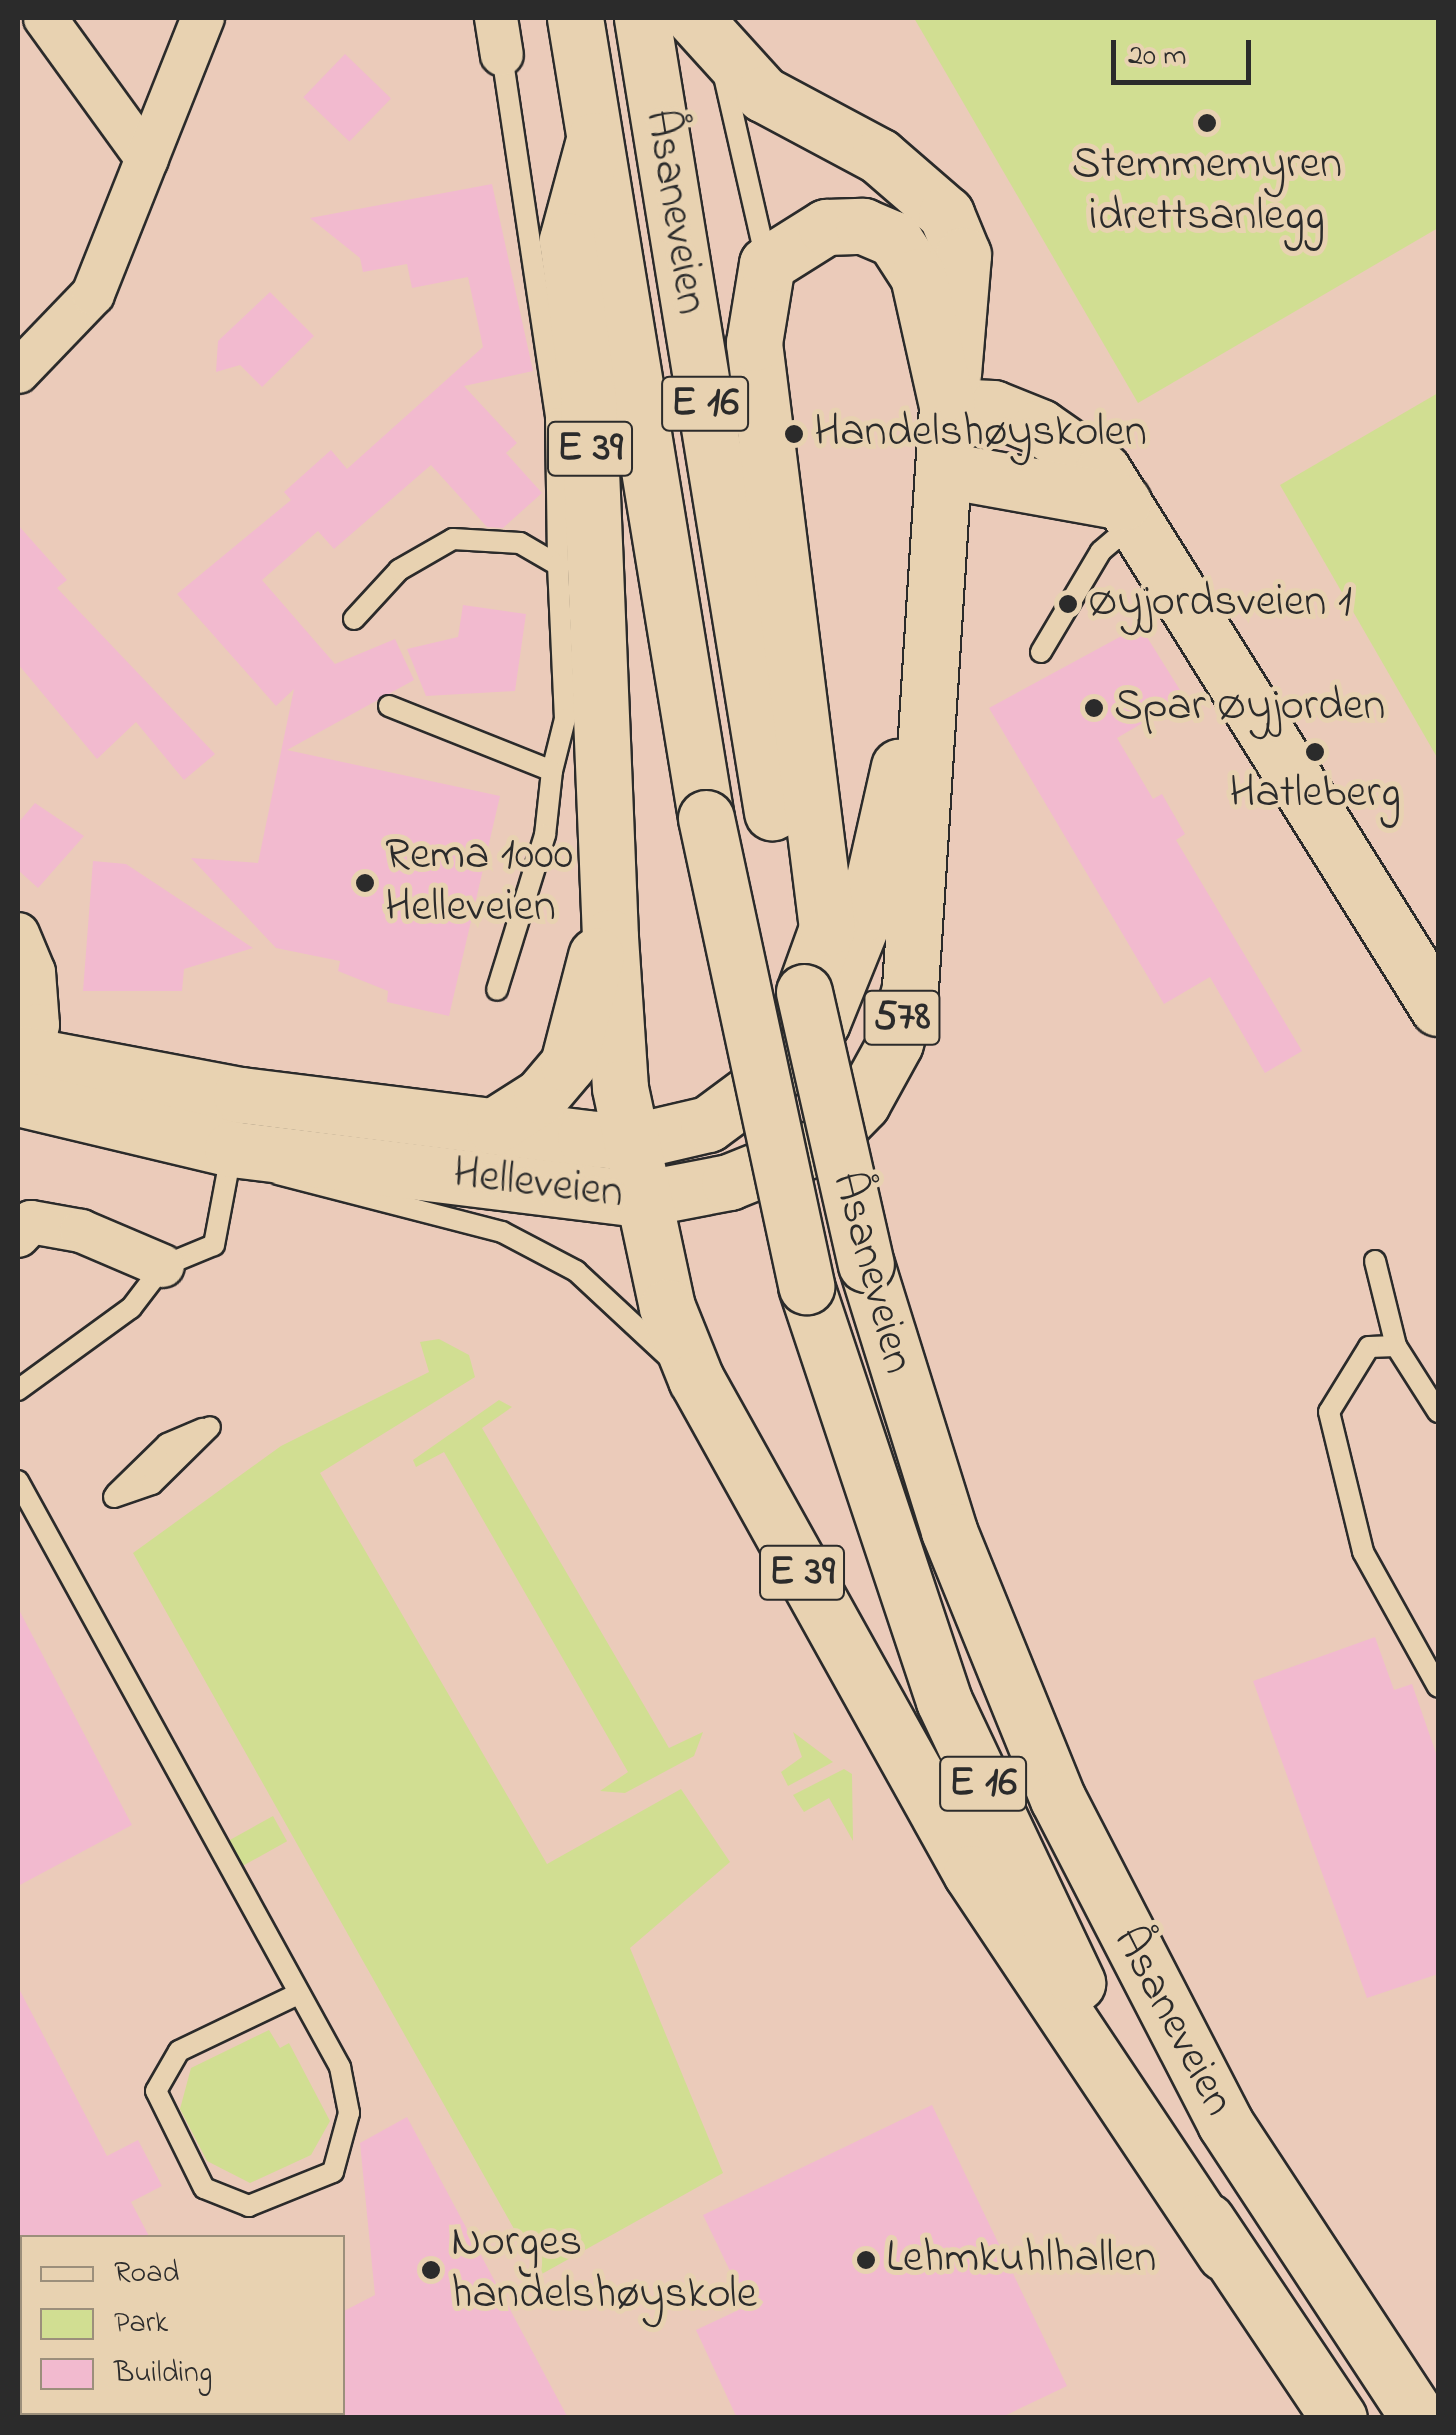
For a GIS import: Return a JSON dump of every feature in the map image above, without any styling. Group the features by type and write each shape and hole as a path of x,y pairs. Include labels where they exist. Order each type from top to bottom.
{"main road":[{"name":"Åsaneveien","path":"575,18 706,818 806,1286 944,1702 1080,1992 1224,2254 1339,2418"},
{"name":"Åsaneveien","path":"642,18 787,788 827,928 804,992 866,1264 949,1531 1066,1816 1225,2123 1419,2418"},
{"path":"706,35 763,94 918,183 946,214 963,255 963,320 947,406"},
{"name":"E 39","path":"594,140 567,240 588,396 610,937 631,1142 641,1199 696,1379 970,1873 1224,2254"},
{"path":"787,788 754,343 767,264 826,227 863,226 894,239 918,276 947,406"},
{"path":"947,406 993,408 1073,442 1130,511 1438,1008"},
{"name":"Helleveien","path":"22,1077 641,1199 729,1182 821,1145 862,1103 895,1043 918,919 924,677 945,470 947,406"},
{"path":"945,470 1130,511"},
{"name":"Helleveien","path":"237,1122 494,1126 631,1142 708,1124 796,1059 822,1022 866,913 924,677"},
{"path":"494,1126 541,1096 568,1064 587,969 610,937"}],"street":[{"path":"45,18 148,159"},
{"path":"18,372 93,294 203,18"},
{"path":"18,934 34,972 22,1077"},
{"path":"22,1225 163,1266"}],"lane":[{"path":"706,35 767,264"},
{"path":"496,990 544,835 552,772 565,718 556,418 499,36"},
{"path":"1041,652 1101,550 1130,511"},
{"path":"354,619 398,570 453,539 520,543 558,566"},
{"path":"389,706 552,772"},
{"path":"18,1390 131,1308 163,1266 201,1257 222,1218 237,1122"},
{"path":"237,1122 301,1186 502,1232 576,1272 696,1379"},
{"path":"1375,1260 1396,1346 1438,1412"},
{"path":"1396,1346 1369,1347 1345,1378 1329,1412 1332,1452 1362,1552 1438,1688"},
{"path":"18,1481 46,1540 294,1996 340,2067 348,2114 333,2172 249,2206 204,2188 156,2091 180,2051 294,1996"}],"green space":[{"name":"Stemmemyren idrettsanlegg","path":"914,18 1438,18 1438,228 1138,403"},
{"path":"1438,393 1438,759 1280,485"},
{"path":"439,1339 469,1355 475,1377 320,1473 547,1864 681,1789 730,1862 630,1948 723,2173 540,2275 133,1553 281,1446 429,1372 420,1342"},
{"path":"499,1400 512,1407 482,1428 669,1748 703,1732 694,1756 625,1793 600,1791 628,1772 444,1452 416,1467 413,1460"},
{"path":"793,1732 833,1762 788,1786 781,1772 802,1757"},
{"path":"844,1769 852,1774 853,1841 829,1798 804,1812 793,1795"},
{"path":"273,1816 287,1841 241,1867 227,1842"},
{"path":"269,2030 280,2048 289,2043 330,2121 311,2155 250,2183 207,2161 180,2109 191,2068"}],"building":[{"path":"345,54 391,98 349,142 303,97"},
{"path":"492,184 533,371 464,386 517,443 506,453 542,493 503,528 487,527 431,465 334,549 318,531 262,580 335,664 395,639 414,680 287,750 500,796 449,1016 387,1002 388,991 338,971 340,961 276,948 191,858 258,863 294,689 276,706 177,594 291,500 284,492 331,450 347,469 483,347 468,277 412,288 407,264 363,272 360,258 310,218"},
{"path":"270,292 314,336 262,387 240,365 216,372 218,341"},
{"path":"18,525 67,580 57,588 215,754 184,780 136,722 97,759 18,664"},
{"path":"463,605 526,614 515,691 426,696 407,649 458,637"},
{"path":"1140,626 1185,698 1117,738 1153,799 1162,794 1185,834 1176,840 1302,1051 1265,1073 1210,977 1164,1004 989,708"},
{"path":"35,803 84,836 38,888 18,870 18,823"},
{"path":"93,861 126,864 253,948 184,969 182,991 83,991"},
{"path":"18,1608 132,1825 18,1886"},
{"path":"1375,1637 1394,1690 1412,1684 1438,1759 1438,1974 1367,1998 1253,1681"},
{"path":"18,1987 107,2156 138,2140 162,2186 131,2202 148,2235 18,2238"},
{"name":"Lehmkuhlhallen","path":"932,2105 1067,2386 1000,2418 737,2418 696,2330 747,2306 703,2215"},
{"name":"Norges handelshøyskole","path":"407,2117 568,2418 342,2418 345,2310 375,2295 360,2143"}],"place":[{"name":"Stemmemyren idrettsanlegg","path":"1207,123"},
{"name":"Handelshøyskolen","path":"794,434"},
{"name":"Øyjordsveien 1","path":"1068,604"},
{"name":"Spar Øyjorden","path":"1094,708"},
{"name":"Hatleberg","path":"1315,752"},
{"name":"Rema 1000 Helleveien","path":"365,883"},
{"name":"Lehmkuhlhallen","path":"866,2260"},
{"name":"Norges handelshøyskole","path":"431,2270"}]}
